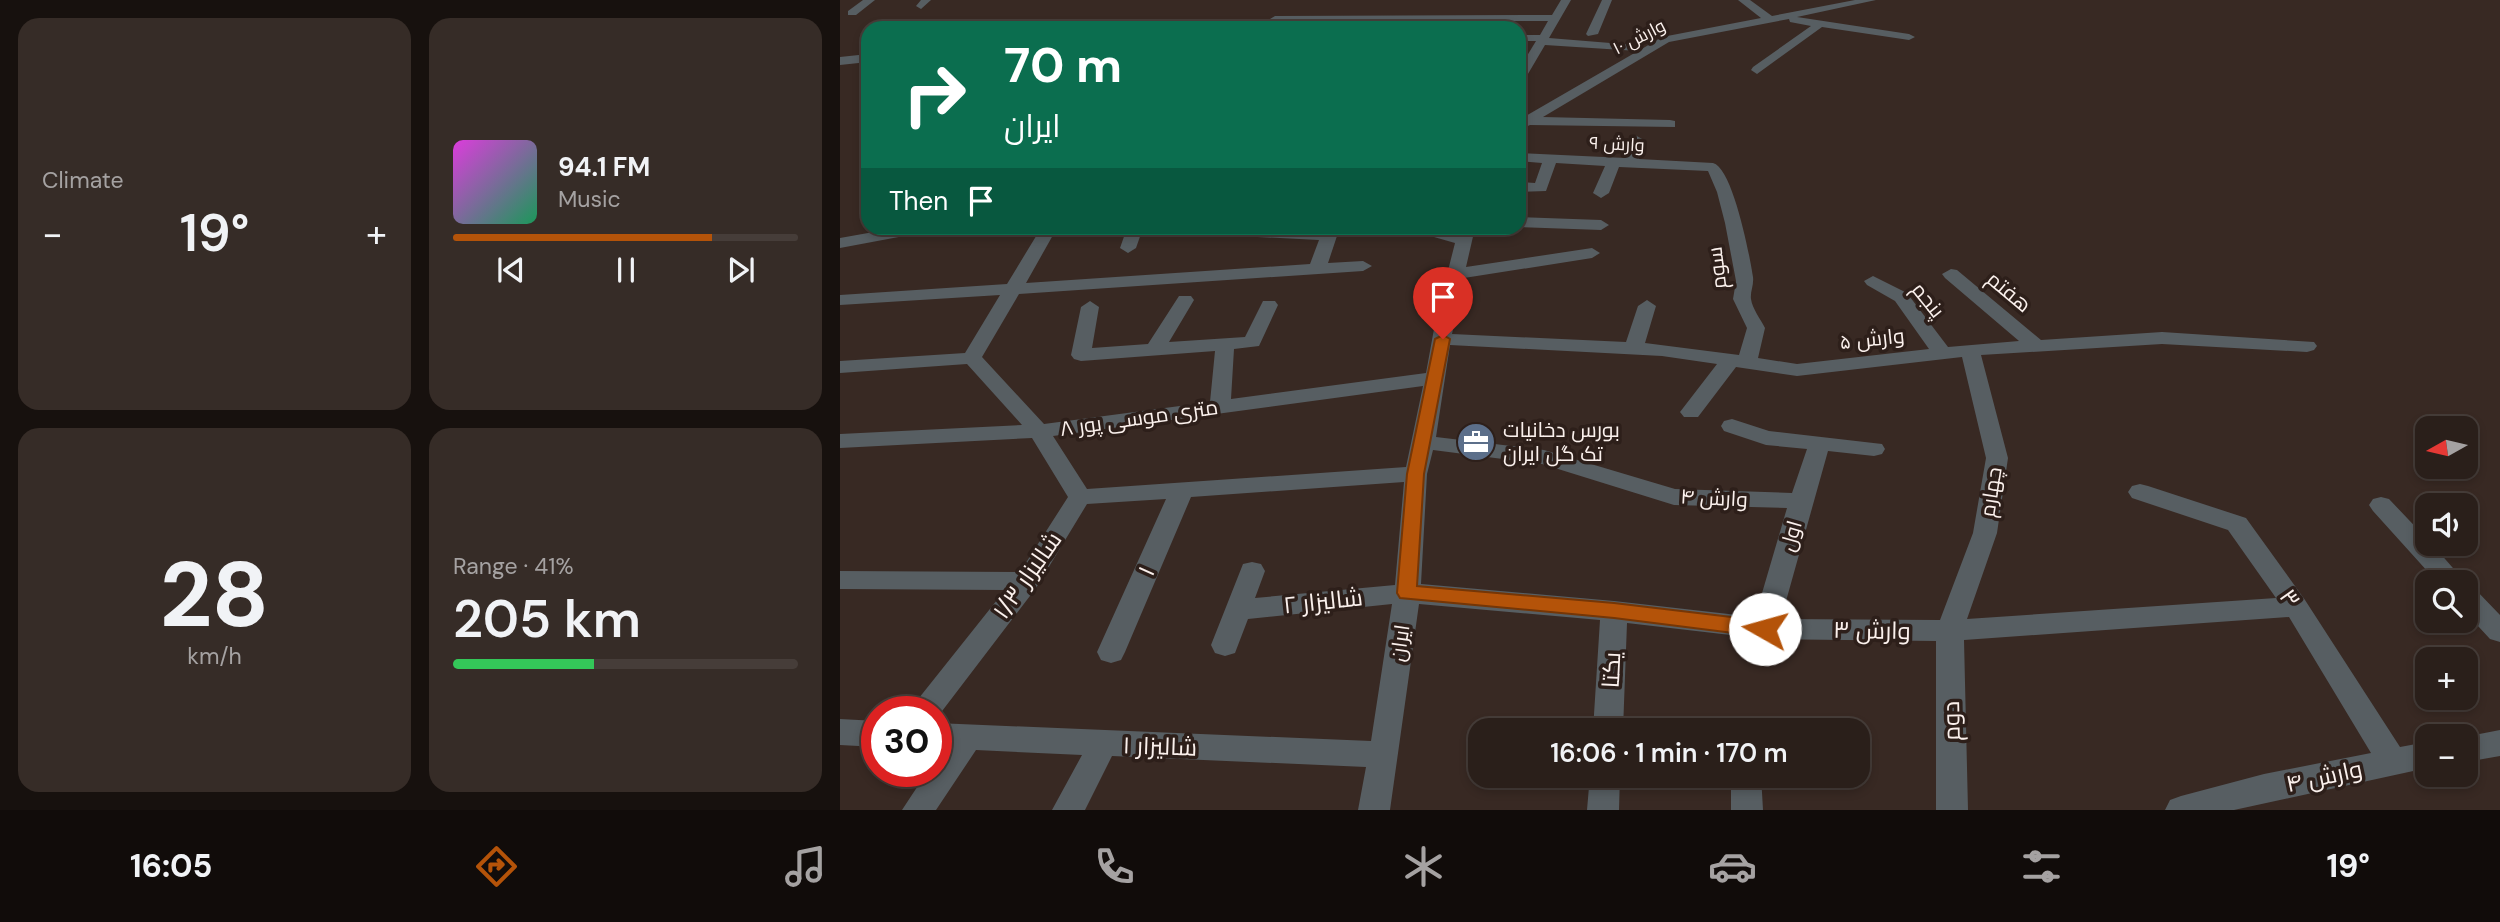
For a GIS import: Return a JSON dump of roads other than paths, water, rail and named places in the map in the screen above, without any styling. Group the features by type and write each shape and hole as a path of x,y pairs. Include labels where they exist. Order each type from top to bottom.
{"street":[{"path":"852,13 870,0"},
{"path":"1526,66 1566,0"},
{"path":"1592,34 1607,0"},
{"path":"1743,0 1774,18 1909,37"},
{"path":"1812,0 1831,8"},
{"name":"وارش ۱۰","path":"1526,123 1666,39 1871,0"},
{"path":"1275,19 1555,18"},
{"path":"1757,70 1820,24"},
{"path":"1877,44 1890,34"},
{"path":"1526,39 1635,48"},
{"path":"840,61 861,59"},
{"path":"1526,124 1670,124"},
{"path":"1631,164 1635,139"},
{"name":"وارش ۹","path":"1526,157 1713,167"},
{"path":"1526,187 1541,188 1550,159"},
{"path":"1601,193 1613,163"},
{"name":"سوم","path":"1713,167 1725,192 1733,223 1745,281 1742,299 1756,328 1739,362"},
{"path":"1526,222 1601,225"},
{"path":"840,243 882,235"},
{"path":"972,358 1045,235"},
{"path":"1128,248 1133,235"},
{"path":"1310,235 1329,236 1317,268"},
{"name":"ایران","path":"1374,810 1407,593 1416,474 1466,235"},
{"path":"862,259 877,236"},
{"path":"1456,274 1592,253"},
{"path":"840,300 1363,266"},
{"name":"هفتم","path":"1951,274 2038,346"},
{"name":"پنجم","path":"1873,281 1901,297 1943,354"},
{"path":"1155,349 1185,300"},
{"path":"1090,307 1081,355 1252,342 1269,304"},
{"path":"1634,349 1647,306"},
{"name":"وارش ۵","path":"1443,339 1634,349 1797,370 1970,350 2162,338 2307,346"},
{"path":"1220,407 1225,344"},
{"name":"چهارم","path":"1950,631 1985,533 1997,458 1970,350"},
{"path":"840,367 972,358"},
{"path":"972,358 1039,432 1080,497 1416,474"},
{"path":"1690,412 1739,362"},
{"name":"۸ متری موسی پور","path":"841,442 1039,432 1436,378"},
{"path":"1732,426 1766,438 1874,449"},
{"name":"وارش ۴","path":"1424,442 1544,457 1674,497 1801,501"},
{"name":"اول","path":"1765,629 1819,445"},
{"name":"۱","path":"1111,652 1182,490"},
{"name":"۳","path":"2140,492 2237,524 2296,607 2393,762"},
{"name":"شالیزار ۱/۳","path":"937,696 1027,581 1080,497"},
{"path":"2381,505 2441,570"},
{"path":"1225,645 1252,571"},
{"path":"840,580 1027,581"},
{"name":"وارش ۳","path":"1407,593 1614,611 1765,629 1950,631 2296,607"},
{"name":"شاليزار ۲","path":"1239,610 1407,593"},
{"path":"2478,609 2500,632"},
{"name":"يکتا","path":"1609,718 1614,611"},
{"name":"دوم","path":"1950,631 1952,810"},
{"path":"840,732 861,733"},
{"name":"شاليزار ۱","path":"952,737 1384,755"},
{"path":"918,810 968,738"},
{"path":"1068,810 1104,743"},
{"path":"2478,747 2500,743"},
{"name":"وارش ۴","path":"2181,810 2263,789 2415,757"},
{"path":"1603,810 1604,788"},
{"path":"1746,788 1747,810"}],"place":[{"name":"بورس دخانیات تک گل ایران","path":"1476,442"}]}
